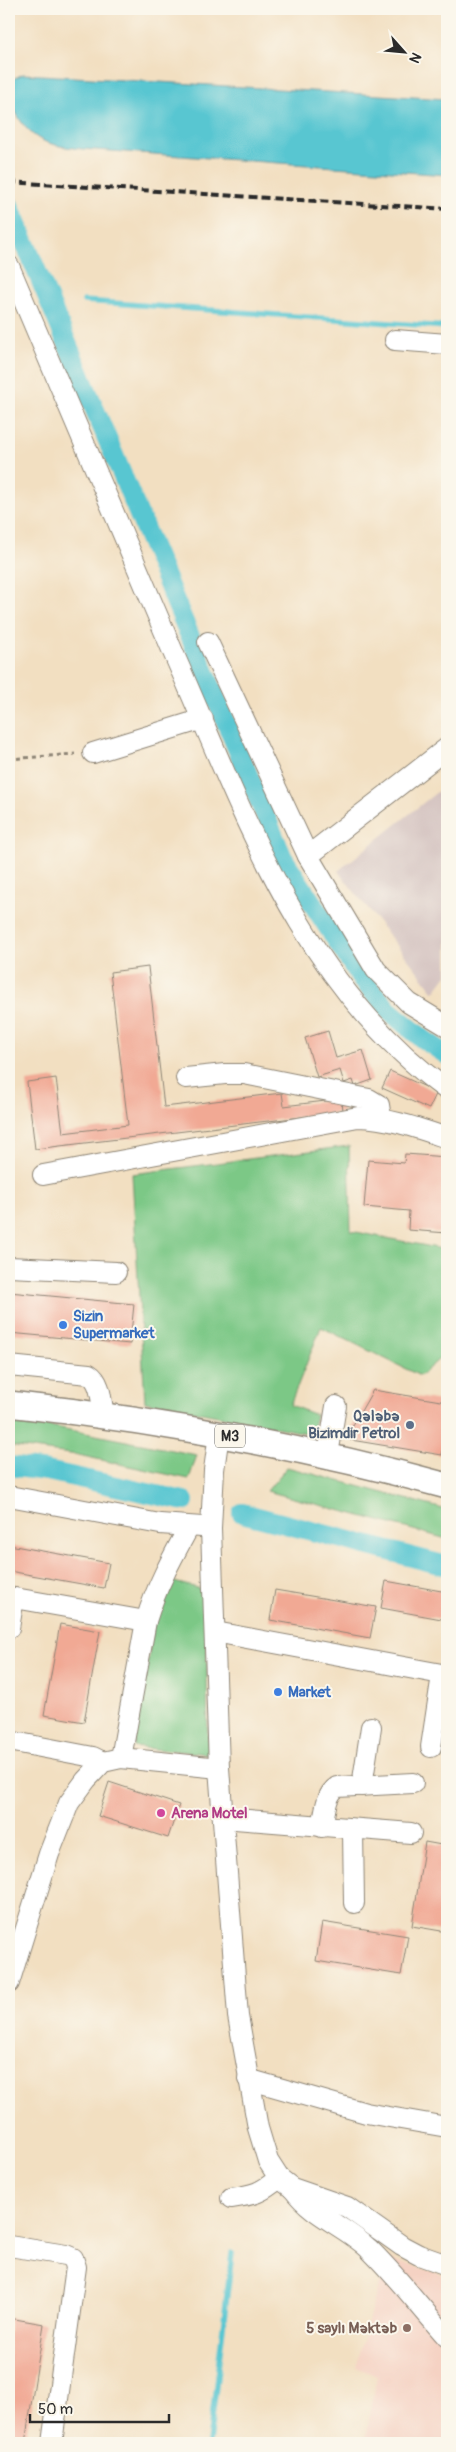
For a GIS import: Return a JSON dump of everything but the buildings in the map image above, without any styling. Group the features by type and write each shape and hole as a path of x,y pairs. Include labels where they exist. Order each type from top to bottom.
{"main road":[{"name":"M3","path":"9,1404 220,1434 328,1456 447,1486"}],"street":[{"path":"9,266 270,874 307,938 338,982 380,1031 428,1076 447,1090"},
{"path":"396,340 447,344"},
{"path":"208,642 308,856 376,970 409,1003 447,1026"},
{"path":"93,753 203,720"},
{"path":"308,856 447,748"},
{"path":"186,1078 244,1074 369,1099 379,1105 381,1118"},
{"path":"43,1175 358,1117 381,1118 447,1138"},
{"path":"9,1267 116,1272"},
{"path":"9,1366 89,1374 95,1378 98,1384 104,1416"},
{"path":"328,1456 336,1406"},
{"path":"220,1434 214,1470 211,1528 219,1768 238,2016 258,2128 268,2161 285,2183 304,2204 368,2248 447,2337"},
{"path":"9,1496 123,1518 211,1528"},
{"path":"9,1983 13,1955 69,1803 86,1780 112,1760 146,1621 161,1577 189,1527"},
{"path":"15,1629 12,1598 146,1621"},
{"path":"215,1632 444,1675 431,1747"},
{"path":"362,1786 371,1727"},
{"path":"9,1742 112,1760 219,1768"},
{"path":"322,1827 332,1790 337,1787 413,1783"},
{"path":"224,1818 353,1830 411,1833"},
{"path":"353,1830 354,1903"},
{"path":"248,2079 366,2113 447,2127"},
{"path":"231,2198 255,2195 285,2183 347,2208 402,2246 419,2255 447,2265"},
{"path":"9,2246 66,2255 73,2258 76,2267 52,2443"}],"path":[{"path":"9,759 93,753"}],"shaded area":[{"path":"447,784 447,975 434,992 338,871"},
{"name":"5 saylı Məktəb","path":"390,2259 447,2276 447,2443 365,2443 377,2376 356,2367 377,2289"}],"green space":[{"path":"349,1146 351,1231 447,1250 447,1352 420,1376 321,1327 290,1405 316,1415 311,1434 145,1402 132,1174"},
{"path":"9,1421 50,1426 197,1455 189,1479 78,1455 9,1446"},
{"path":"287,1467 447,1510 447,1539 267,1491"},
{"path":"170,1581 206,1590 208,1754 134,1747 154,1623"}],"water":[{"path":"23,74 447,99 447,175 83,149 56,145 33,135 15,111 9,81"}],"waterway":[{"path":"9,205 283,858 361,978 388,1010 423,1039 447,1055"},
{"path":"84,301 447,327"},
{"path":"9,1466 47,1471 184,1501"},
{"path":"242,1513 447,1566"},
{"path":"209,2443 232,2253"}],"railway":[{"path":"9,182 447,209"}],"place":[{"name":"Sizin Supermarket","path":"63,1325"},
{"name":"Qələbə Bizimdir Petrol","path":"410,1425"},
{"name":"Market","path":"278,1692"},
{"name":"Arena Motel","path":"161,1813"},
{"name":"5 saylı Məktəb","path":"407,2328"}]}
